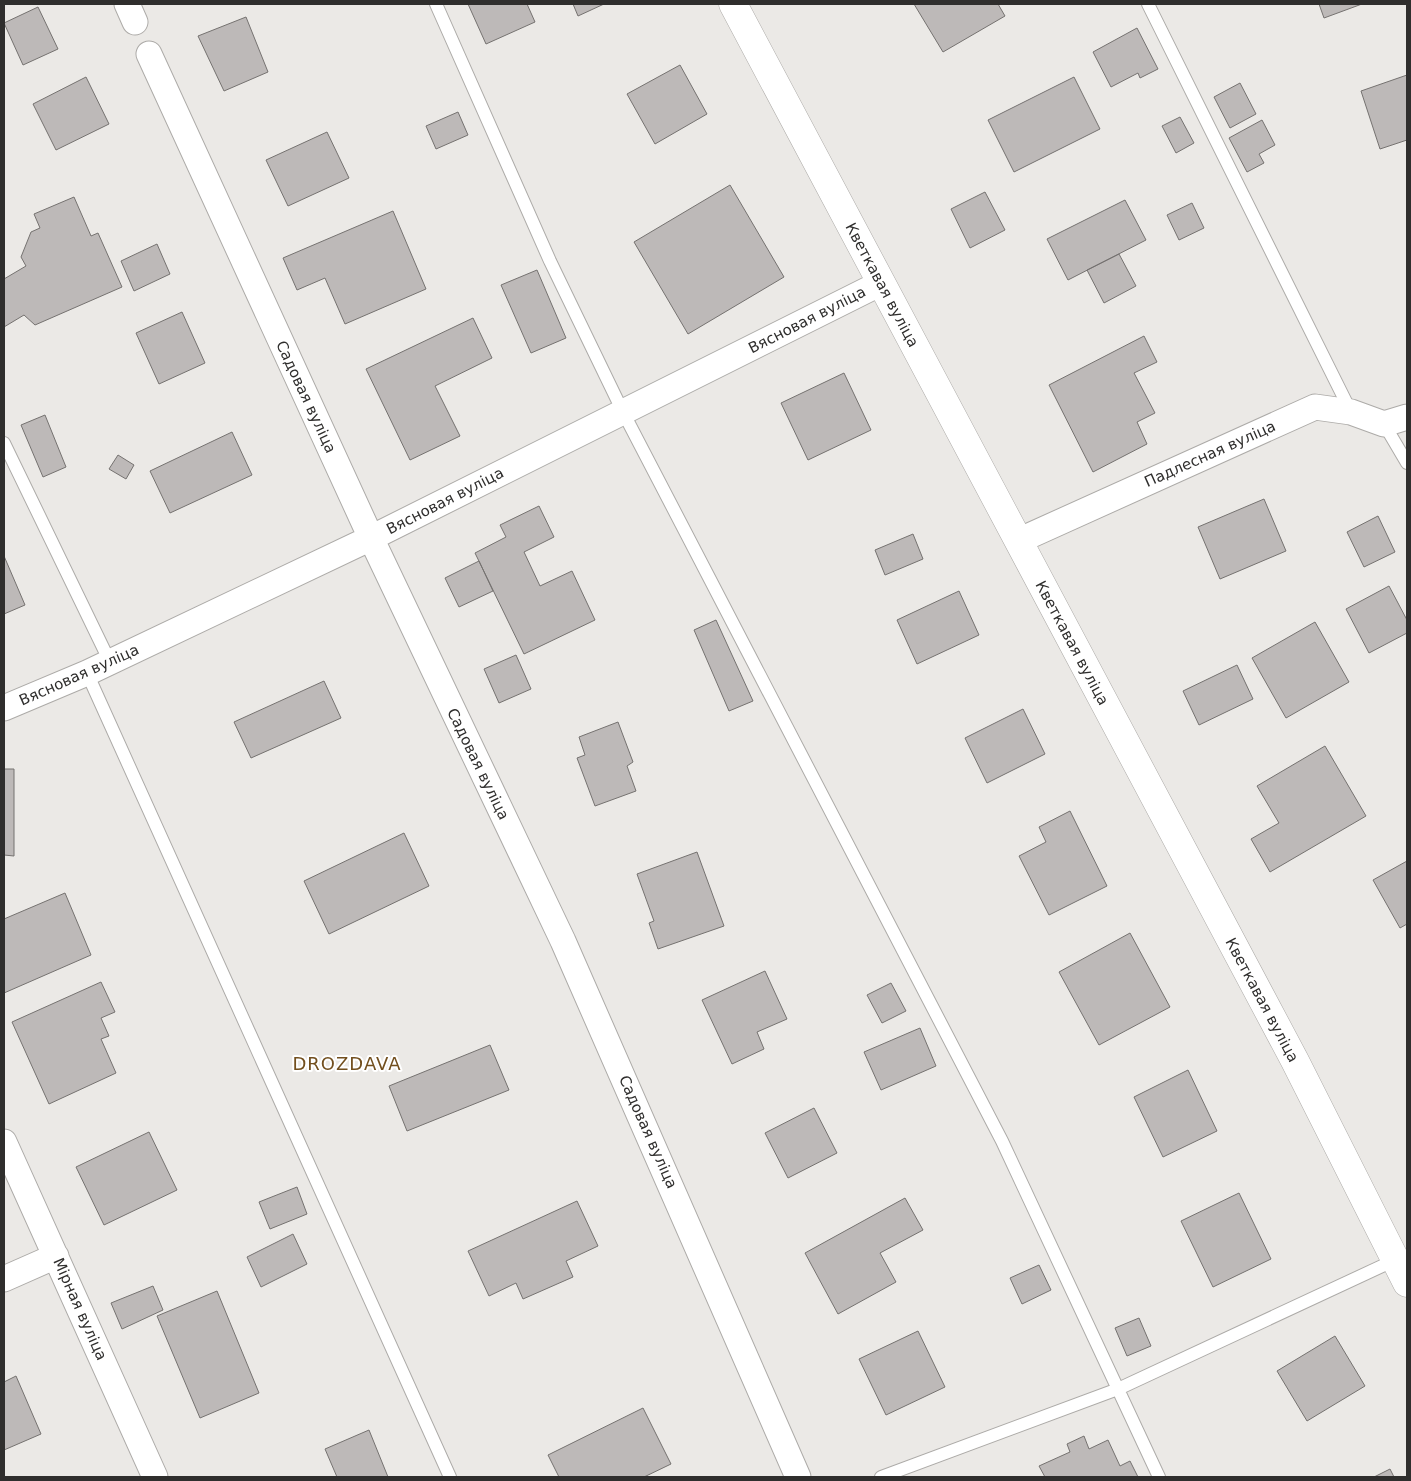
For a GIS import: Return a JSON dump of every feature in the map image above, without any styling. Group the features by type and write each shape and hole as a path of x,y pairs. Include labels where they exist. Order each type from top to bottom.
{"street":[{"name":"Кветкавая вуліца","path":"734,4 1294,1061 1401,1272"},
{"name":"Садовая вуліца","path":"149,54 371,538 567,950 798,1477"},
{"name":"Вясновая вуліца","path":"4,708 87,673 371,538 881,283"},
{"name":"Падлесная вуліца","path":"1018,541 1314,407 1396,420"},
{"name":"Мірная вуліца","path":"4,1142 155,1477"},
{"path":"4,1279 56,1256"}],"lane":[{"path":"436,4 550,261 623,412 1002,1141 1159,1477"},
{"path":"1148,4 1352,412"},
{"path":"1396,420 1407,463"},
{"path":"4,443 110,662"},
{"path":"87,673 450,1477"},
{"path":"881,1477 1118,1389 1401,1272"}],"building":[{"path":"468,4 527,4 535,22 486,44"},
{"path":"573,4 604,4 578,16"},
{"path":"914,4 998,4 1005,16 943,52"},
{"path":"1319,4 1362,4 1324,18"},
{"path":"38,7 58,49 23,65 4,23"},
{"path":"246,17 268,72 224,91 198,36"},
{"path":"1137,28 1158,69 1140,78 1138,73 1111,87 1093,52"},
{"path":"680,65 707,114 655,144 627,94"},
{"path":"1407,75 1407,140 1380,149 1361,91"},
{"path":"86,77 109,124 56,150 33,104"},
{"path":"1074,77 1100,129 1014,172 988,120"},
{"path":"1240,83 1256,114 1230,128 1214,97"},
{"path":"458,112 468,135 436,149 426,126"},
{"path":"1180,117 1194,143 1176,153 1162,126"},
{"path":"1262,120 1275,145 1259,154 1264,163 1247,172 1229,138"},
{"path":"327,132 349,178 288,206 266,160"},
{"path":"730,185 784,277 688,334 634,242"},
{"path":"985,192 1005,230 970,248 951,209"},
{"path":"74,197 91,236 98,233 122,287 35,325 24,315 4,327 4,279 26,266 21,257 31,232 40,228 34,214"},
{"path":"1125,200 1146,240 1068,280 1047,239"},
{"path":"1192,203 1204,228 1179,240 1167,215"},
{"path":"393,211 426,289 345,324 325,278 297,290 283,258"},
{"path":"157,244 170,274 134,291 121,261"},
{"path":"1119,254 1136,286 1104,303 1087,270"},
{"path":"537,270 566,338 531,353 501,285"},
{"path":"182,312 205,363 159,384 136,333"},
{"path":"473,318 492,358 435,386 460,436 410,460 366,369"},
{"path":"1144,336 1157,362 1134,373 1155,413 1137,422 1147,444 1093,472 1049,385"},
{"path":"844,373 871,430 808,460 781,403"},
{"path":"45,415 66,467 43,477 21,425"},
{"path":"232,432 252,475 170,513 150,471"},
{"path":"118,455 134,465 126,479 109,469"},
{"path":"1264,499 1286,551 1220,579 1198,527"},
{"path":"539,506 554,537 524,552 540,586 572,571 595,620 524,654 475,553 506,537 500,525"},
{"path":"1378,516 1395,552 1364,567 1347,532"},
{"path":"913,534 923,559 885,575 875,550"},
{"path":"4,556 25,605 4,614"},
{"path":"479,561 493,591 459,607 445,578"},
{"path":"1389,586 1407,620 1407,633 1369,653 1346,609"},
{"path":"959,591 979,635 917,664 897,620"},
{"path":"716,620 753,701 729,711 694,630"},
{"path":"1315,622 1349,682 1286,718 1252,658"},
{"path":"516,655 531,689 499,703 484,669"},
{"path":"1237,665 1253,699 1199,725 1183,691"},
{"path":"324,681 341,718 251,758 234,722"},
{"path":"1023,709 1045,754 987,783 965,738"},
{"path":"618,722 633,762 627,766 636,791 595,806 577,758 585,755 579,737"},
{"path":"1325,746 1366,816 1270,872 1251,839 1279,823 1257,786"},
{"path":"4,769 14,769 14,856 4,855"},
{"path":"1070,811 1107,886 1049,915 1019,856 1046,842 1039,827"},
{"path":"404,833 429,886 329,934 304,881"},
{"path":"697,852 724,926 658,949 649,923 654,921 637,874"},
{"path":"1407,861 1407,924 1400,928 1373,880"},
{"path":"65,893 91,955 4,993 4,919"},
{"path":"1130,933 1170,1007 1099,1045 1059,972"},
{"path":"765,971 787,1019 757,1032 764,1049 732,1064 702,1000"},
{"path":"101,982 115,1012 101,1018 109,1036 101,1039 116,1073 49,1104 12,1022"},
{"path":"891,983 906,1011 882,1023 867,995"},
{"path":"920,1028 936,1066 881,1090 864,1052"},
{"path":"490,1045 509,1090 407,1131 389,1086"},
{"path":"1188,1070 1217,1131 1163,1157 1134,1097"},
{"path":"814,1108 837,1153 788,1178 765,1133"},
{"path":"149,1132 177,1190 104,1225 76,1167"},
{"path":"297,1187 307,1214 270,1229 259,1202"},
{"path":"1239,1193 1271,1259 1213,1287 1181,1221"},
{"path":"905,1198 923,1230 880,1253 896,1282 838,1314 805,1253"},
{"path":"577,1201 598,1246 566,1261 573,1277 523,1299 516,1283 489,1296 468,1251"},
{"path":"293,1234 307,1264 261,1287 247,1257"},
{"path":"1039,1265 1051,1290 1022,1304 1010,1278"},
{"path":"153,1286 163,1310 122,1329 111,1303"},
{"path":"217,1291 259,1393 200,1418 157,1316"},
{"path":"1139,1318 1151,1346 1127,1356 1115,1328"},
{"path":"918,1331 945,1387 886,1415 859,1359"},
{"path":"1335,1336 1365,1386 1307,1421 1277,1371"},
{"path":"16,1376 41,1434 4,1450 4,1382"},
{"path":"643,1408 671,1464 644,1477 559,1477 548,1455"},
{"path":"369,1430 388,1477 337,1477 325,1449"},
{"path":"1084,1436 1089,1449 1108,1440 1120,1466 1130,1461 1138,1477 1045,1477 1039,1466 1070,1452 1067,1444"},
{"path":"1390,1469 1394,1477 1374,1477"}],"district":[{"name":"DROZDAVA","path":"347,1063"}]}
